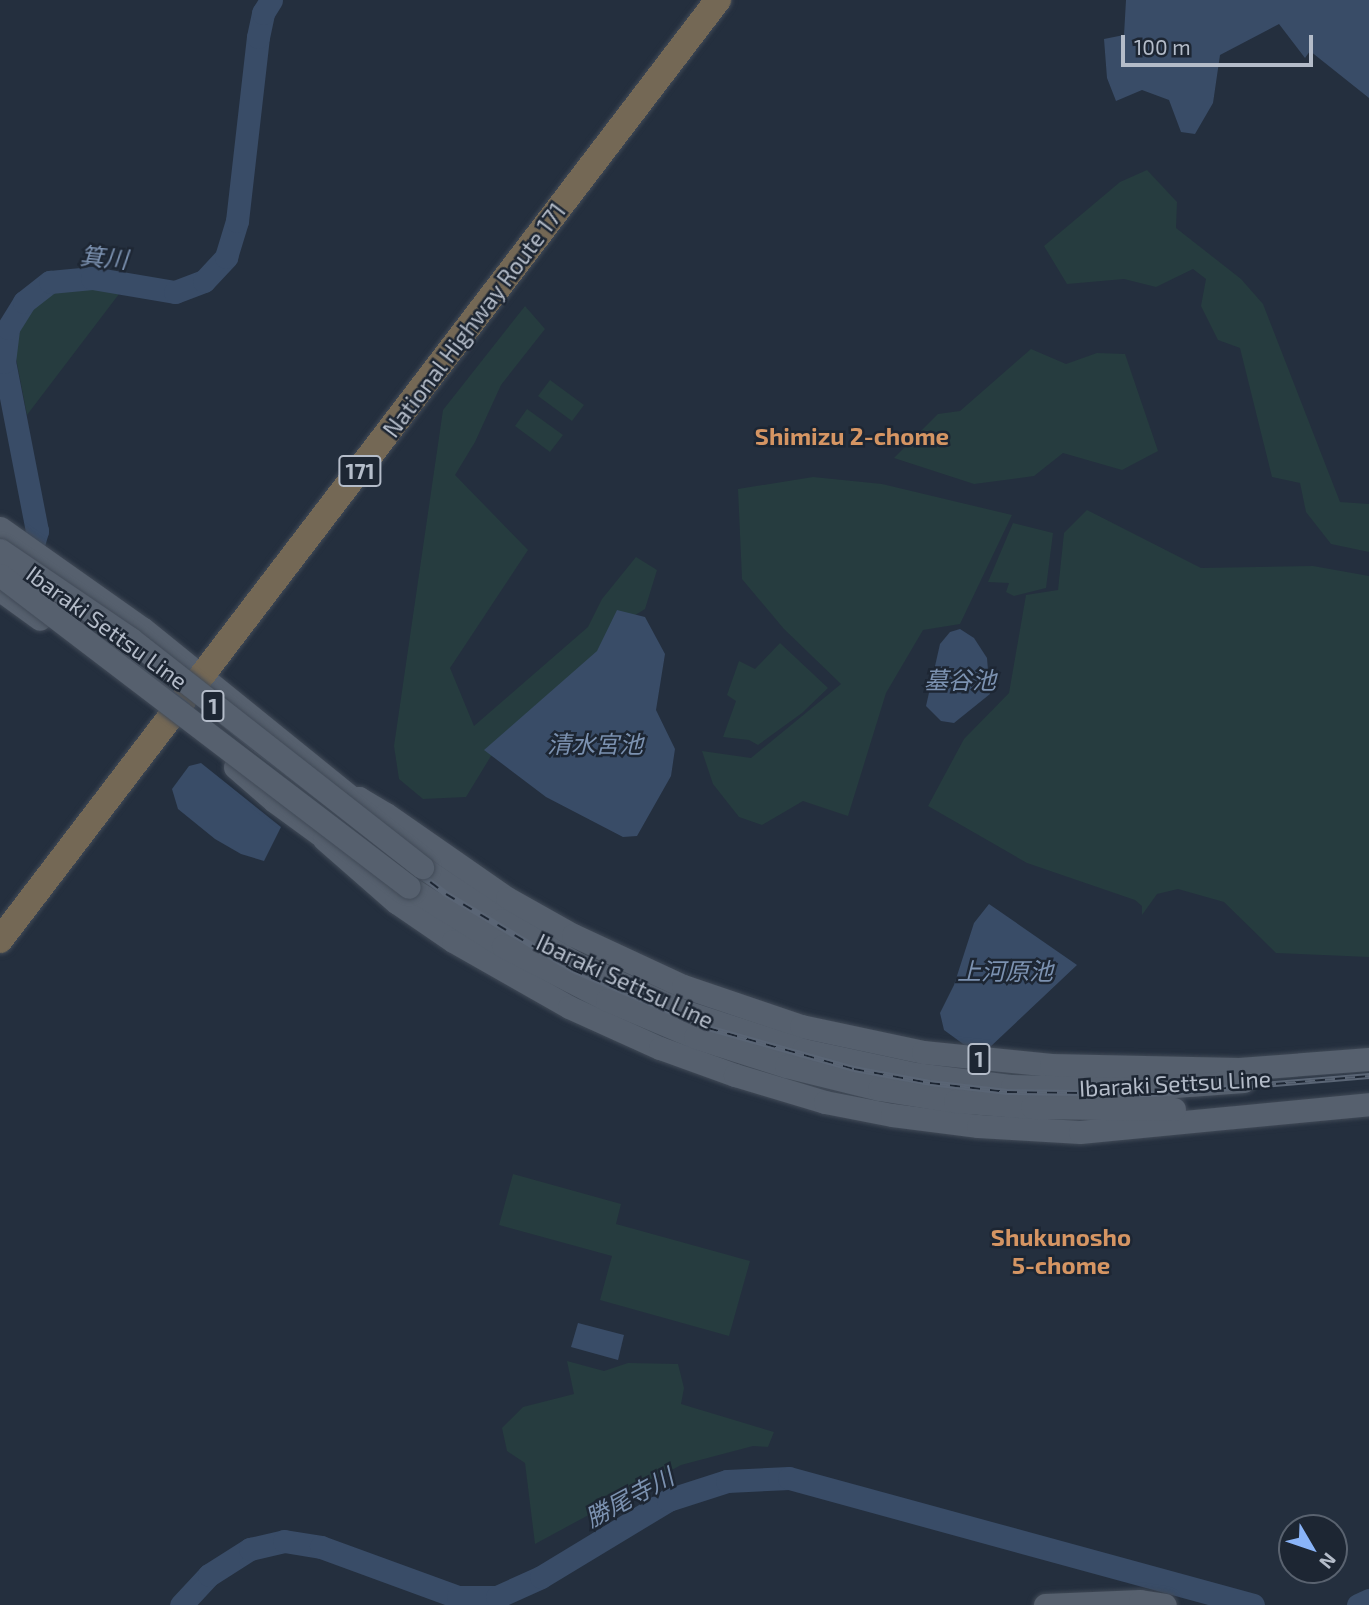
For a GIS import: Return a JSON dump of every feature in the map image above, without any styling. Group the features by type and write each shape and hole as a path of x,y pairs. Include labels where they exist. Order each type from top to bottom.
{"highway":[{"name":"National Highway Route 171","path":"0,940 718,0"}],"main road":[{"name":"1","path":"6,539 48,562 142,628 430,858 596,961 629,988"},
{"name":"Ibaraki Settsu Line","path":"6,539 422,867 501,920 629,988 737,1030 849,1061 962,1081 1078,1089 1184,1087 1369,1070"},
{"name":"Ibaraki Settsu Line","path":"0,575 409,887 503,946 571,983 668,1026 757,1058 898,1092 1032,1107 1185,1109 1369,1092"},
{"name":"1","path":"9,597 171,717 324,839 379,890 510,976 590,1017 723,1071 825,1101 892,1115 1031,1130 1088,1132 1211,1117 1369,1104"},
{"name":"1","path":"352,798 359,798 386,814 534,914 646,970 715,998 801,1026 895,1047 1032,1063 1238,1069 1369,1059"},
{"path":"324,839 459,933 566,994 697,1048 757,1058"},
{"name":"1","path":"849,1061 898,1062 1018,1074 1100,1077 1105,1074 1105,1066"},
{"name":"1","path":"786,1066 834,1089 944,1111 1091,1122 1126,1129"},
{"path":"1045,1605 1129,1601 1165,1605"}],"green space":[{"path":"1147,170 1177,202 1176,228 1241,279 1263,304 1340,502 1369,504 1369,552 1331,544 1306,512 1300,483 1272,477 1240,348 1218,340 1201,306 1206,279 1193,269 1156,287 1124,279 1067,284 1044,246 1120,182"},
{"path":"54,286 85,287 119,294 27,415 15,353 16,337 23,321"},
{"path":"525,306 545,329 501,385 475,442 455,475 528,550 450,668 474,726 588,627 602,599 636,557 657,570 645,609 624,622 600,657 491,756 466,797 423,799 399,779 394,746 443,410"},
{"path":"1031,349 1066,364 1097,353 1125,354 1158,451 1122,470 1063,453 1034,476 974,484 894,458 938,414 960,411"},
{"path":"550,380 584,405 572,421 538,396"},
{"path":"527,409 563,435 550,452 515,426"},
{"path":"813,477 882,484 1012,515 960,624 923,630 886,693 848,816 803,801 762,825 739,817 713,784 702,751 751,758 841,684 784,629 742,579 738,489"},
{"path":"1087,510 1201,568 1313,566 1369,576 1369,957 1276,953 1224,902 1178,889 1157,894 1142,915 1142,906 1135,900 1027,863 928,806 964,739 1009,693 1026,595 1058,590 1064,533"},
{"path":"1013,523 1053,533 1046,588 1014,596 1006,592 1009,583 988,582"},
{"path":"780,643 828,688 802,713 758,745 749,740 723,737 736,701 727,695 739,661 755,669"},
{"path":"513,1174 621,1204 616,1224 750,1261 729,1336 600,1300 612,1256 499,1225"},
{"path":"567,1361 604,1371 628,1363 678,1364 684,1388 681,1404 774,1432 768,1447 753,1446 681,1465 535,1544 525,1463 507,1451 502,1428 523,1407 574,1394"}],"water":[{"path":"1126,0 1369,0 1369,98 1310,51 1305,58 1279,24 1220,55 1213,103 1195,134 1181,132 1169,100 1142,90 1116,101 1107,78 1104,39 1124,35"},
{"name":"清水宮池","path":"617,610 645,617 665,654 656,710 675,749 671,776 637,836 623,837 546,797 484,750 597,651"},
{"name":"墓谷池","path":"960,629 974,638 987,658 990,694 954,723 941,721 926,706 940,644 950,632"},
{"path":"201,763 281,827 264,861 241,854 215,839 178,809 172,789 189,766"},
{"name":"上河原池","path":"989,904 1077,965 989,1048 970,1049 944,1030 940,1013 954,985 974,923"},
{"path":"578,1323 624,1335 618,1360 571,1347"}],"waterway":[{"name":"箕川","path":"26,569 37,531 4,362 8,328 24,302 50,282 92,278 175,292 204,281 226,257 237,221 258,37 263,13 271,0"},
{"name":"勝尾寺川","path":"181,1605 209,1575 250,1549 284,1541 321,1547 458,1597 497,1597 541,1577 668,1500 727,1481 789,1478 1253,1605"},
{"name":"勝尾寺川","path":"1358,1605 1369,1600"}],"railway":[{"path":"0,551 90,614 255,749 446,894 573,970 708,1028 854,1069 930,1083 1007,1092 1156,1094 1369,1076"},
{"path":"0,575 112,648 188,706"}],"district":[{"name":"Shimizu 2-chome","path":"852,436"},
{"name":"Shukunosho 5-chome","path":"1061,1251"}]}
